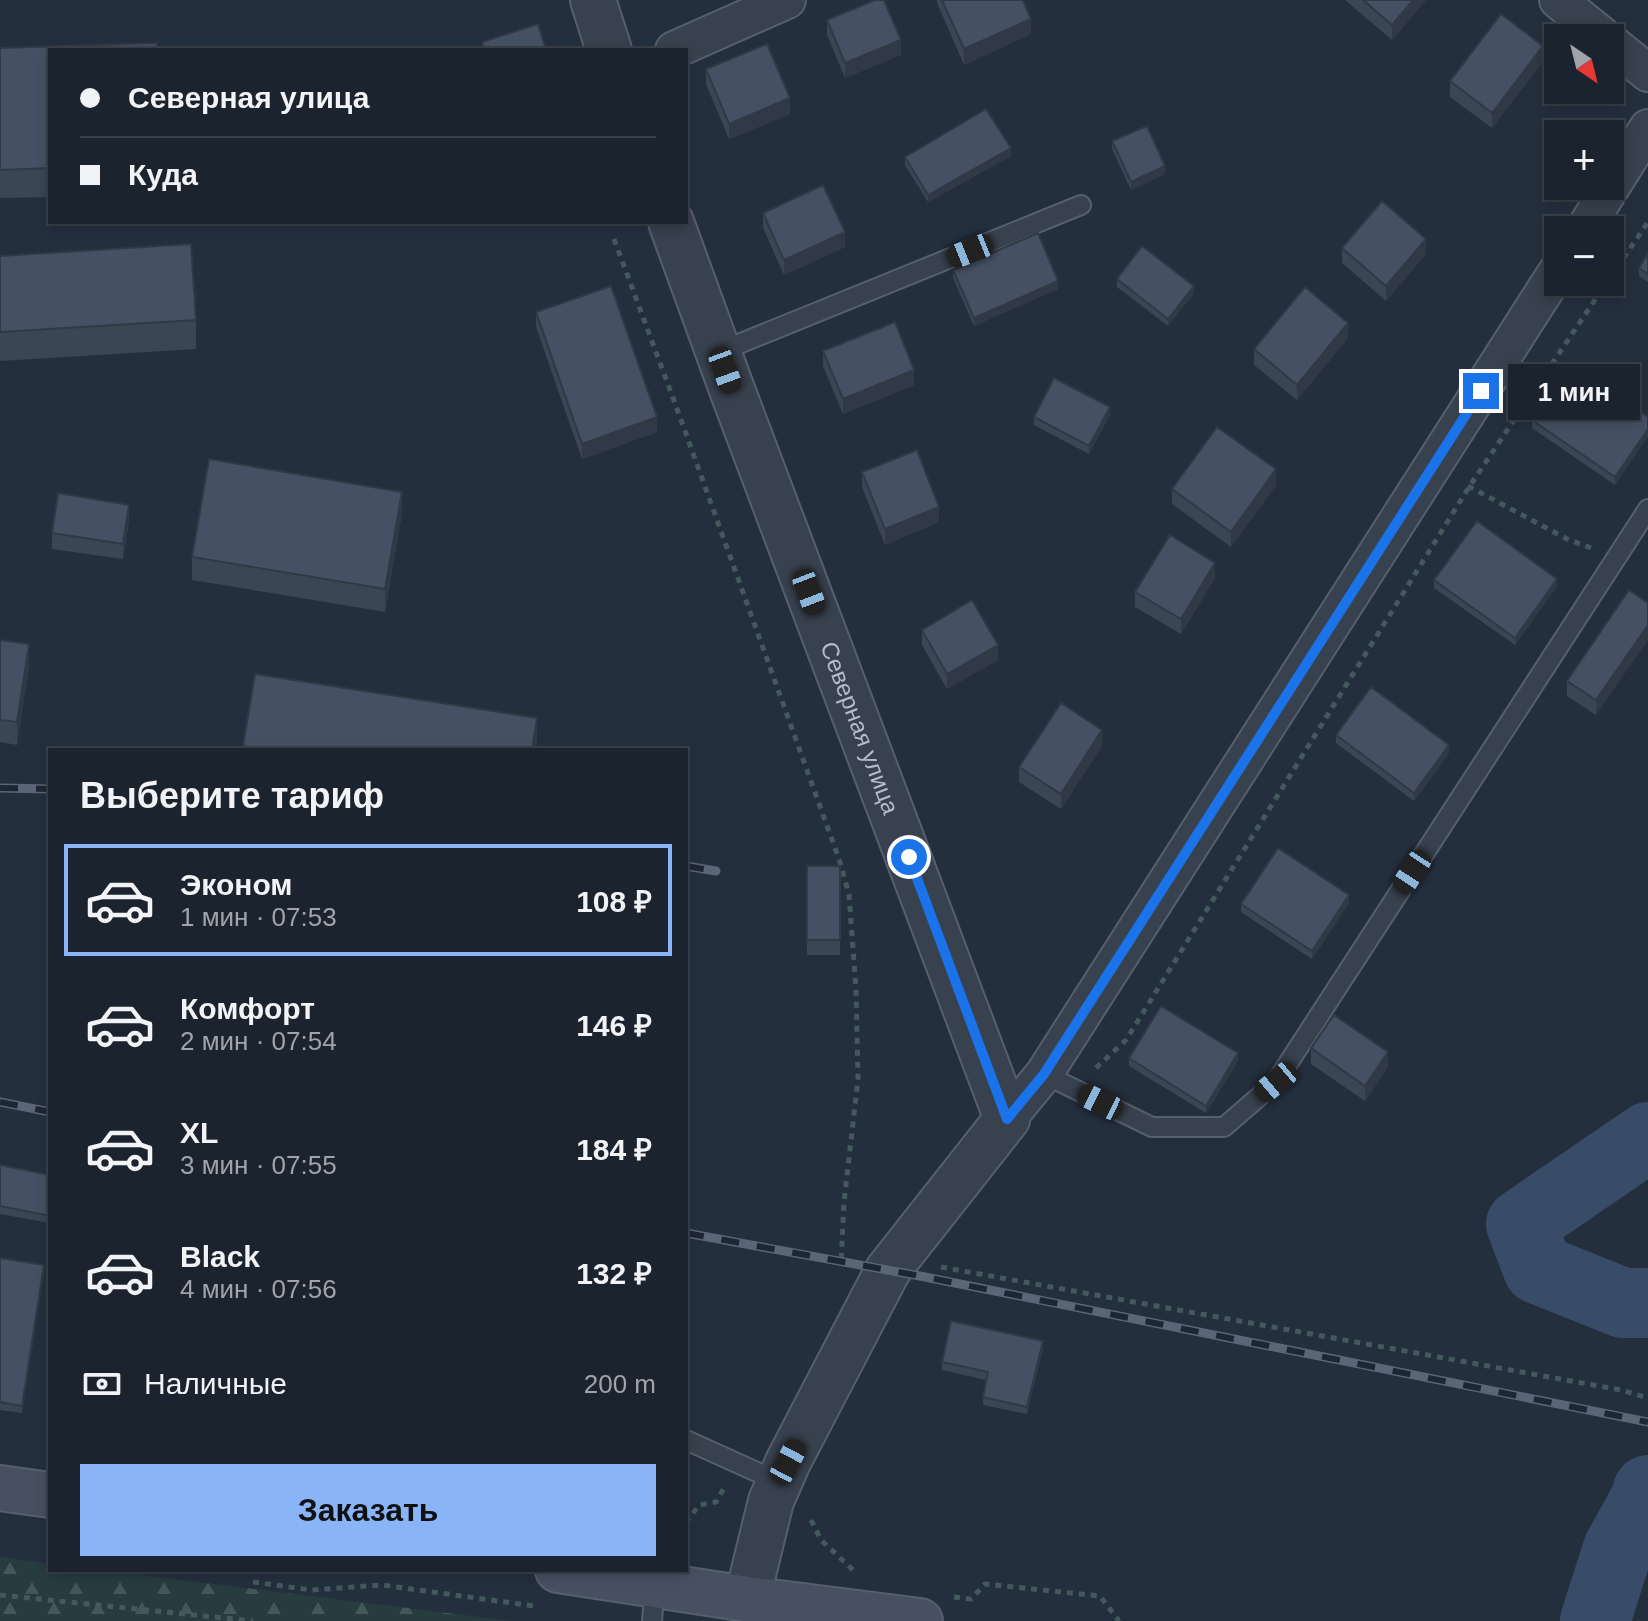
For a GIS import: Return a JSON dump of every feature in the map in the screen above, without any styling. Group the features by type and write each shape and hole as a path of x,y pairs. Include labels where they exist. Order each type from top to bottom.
{"main road":[{"path":"0,1488 48,1495"},
{"path":"548,1588 653,1603 747,1599 930,1608"}],"street":[{"path":"593,0 608,48"},
{"path":"679,48 787,0"},
{"path":"1558,0 1588,24"},
{"path":"1624,53 1648,73"},
{"path":"1593,216 1648,128"},
{"name":"Северная улица","path":"672,224 1007,1119"},
{"path":"747,1599 771,1501 779,1482 888,1270 1007,1119 1060,1081 1544,292"}],"lane":[{"path":"719,352 1081,205"},
{"path":"1060,1081 1152,1127 1224,1127 1276,1082 1648,509"},
{"path":"688,1441 779,1482"}],"path":[{"path":"1624,258 1648,222"},
{"path":"614,239 840,862 849,895 858,1079 844,1202 840,1273"},
{"path":"1060,1081 1126,1040 1469,487 1598,296"},
{"path":"1436,464 1469,487 1567,539 1616,556"},
{"path":"929,1265 1621,1390 1646,1398"},
{"path":"688,1520 699,1505 716,1502 739,1463"},
{"path":"809,1512 821,1540 857,1573"},
{"path":"253,1582 311,1590 382,1585 548,1588"},
{"path":"930,1608 971,1599 985,1584 1100,1596 1119,1621"},
{"path":"0,1595 253,1621"}],"green space":[{"path":"0,1557 48,1564 48,1572 118,1572 512,1621 0,1621"}],"building":[{"path":"875,0 884,0 901,40 845,63 827,20"},
{"path":"942,0 1023,0 1031,19 964,49"},
{"path":"1363,0 1413,0 1392,25"},
{"path":"1501,14 1543,46 1492,113 1450,81"},
{"path":"538,24 545,48 484,48 482,42"},
{"path":"157,43 157,48 48,48 48,168 0,170 0,48"},
{"path":"767,44 790,98 729,124 706,69"},
{"path":"986,109 1011,148 928,195 905,157"},
{"path":"1147,126 1165,166 1131,182 1112,141"},
{"path":"823,185 845,232 784,260 763,213"},
{"path":"1382,201 1426,239 1386,286 1342,248"},
{"path":"1038,233 1058,281 974,318 953,270"},
{"path":"191,244 196,320 0,332 0,256"},
{"path":"1142,246 1194,286 1168,319 1117,279"},
{"path":"1648,253 1648,274 1639,268"},
{"path":"611,286 657,417 582,444 536,312"},
{"path":"1305,287 1348,323 1297,385 1254,349"},
{"path":"895,322 914,370 843,399 823,351"},
{"path":"1571,364 1648,417 1648,429 1615,477 1532,420"},
{"path":"1054,378 1110,407 1089,446 1034,417"},
{"path":"1217,427 1276,469 1231,532 1172,489"},
{"path":"917,450 939,507 885,529 862,472"},
{"path":"209,459 402,492 385,589 192,557"},
{"path":"58,493 129,505 123,544 52,533"},
{"path":"1477,521 1557,579 1515,638 1434,580"},
{"path":"1170,535 1215,563 1181,619 1135,592"},
{"path":"1629,590 1648,603 1648,625 1596,700 1567,681"},
{"path":"972,600 998,645 947,674 922,630"},
{"path":"0,640 29,644 17,722 0,720"},
{"path":"255,674 537,718 532,748 243,746"},
{"path":"1371,687 1449,745 1414,793 1336,735"},
{"path":"1061,703 1102,730 1061,794 1019,767"},
{"path":"1278,848 1349,895 1312,951 1241,904"},
{"path":"807,866 840,866 840,940 807,940"},
{"path":"1161,1006 1238,1053 1206,1106 1129,1058"},
{"path":"1334,1015 1388,1052 1365,1086 1311,1048"},
{"path":"0,1165 48,1175 48,1216 0,1206"},
{"path":"0,1258 44,1265 22,1406 0,1402"},
{"path":"951,1321 1043,1341 1027,1407 983,1397 988,1372 942,1362"}],"waterway":[{"path":"1648,1137 1521,1224 1538,1269 1623,1303 1648,1303"},
{"path":"1595,1621 1618,1549 1648,1490"}],"railway":[{"path":"0,788 48,789"},
{"path":"688,866 716,871"},
{"path":"0,1102 48,1112"},
{"path":"688,1233 920,1276 1648,1422"}],"route":[{"path":"909,857 1007,1119 1044,1074 1481,391"}]}
